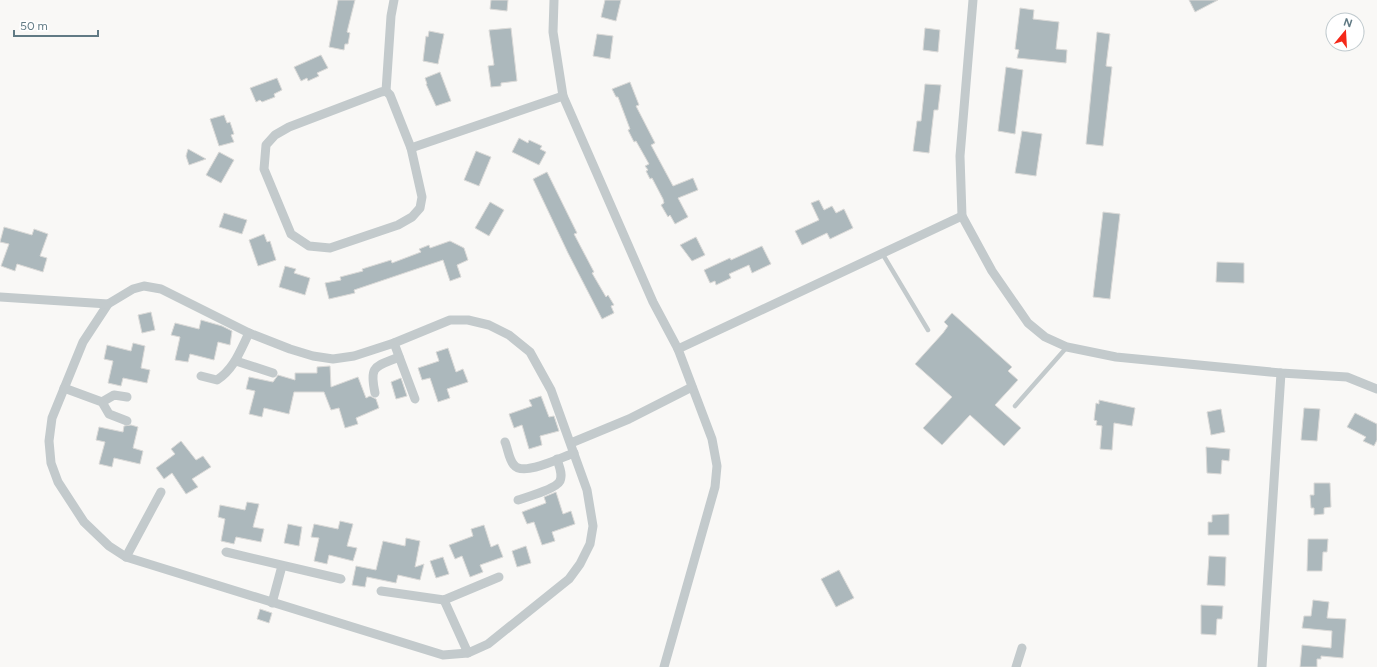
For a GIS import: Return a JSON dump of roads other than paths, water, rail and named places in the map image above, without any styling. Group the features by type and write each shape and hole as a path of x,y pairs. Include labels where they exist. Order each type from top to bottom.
{"street":[{"path":"386,91 289,127 275,135 266,145 264,168 291,234 309,246 330,248 398,225 412,217 420,208 422,197 411,148 390,95 386,91 390,23 394,0"},
{"path":"554,0 552,32 563,96 653,302 678,349 712,439 716,455 717,479 664,667"},
{"path":"973,0 960,156 962,216 992,271 1028,323 1045,337 1067,347 1116,357 1281,374 1347,377 1377,389"},
{"path":"411,148 563,96"},
{"path":"678,349 962,216"},
{"path":"151,287 161,290 249,333 290,349 333,359 354,356 394,343 450,320 489,325 509,335 530,352 548,383 587,490 593,526 590,544 580,564 569,579 488,644 468,653 443,655 126,557 109,546 84,522 58,482 52,463 49,441 52,418 83,342 108,304 133,289 151,287"},
{"path":"0,297 108,304"},
{"path":"201,376 217,380 225,374 236,361 249,333"},
{"path":"394,343 415,399"},
{"path":"375,393 372,377 373,371 379,366 399,357"},
{"path":"236,361 273,373"},
{"path":"1262,667 1281,374"},
{"path":"571,444 628,419 692,387"},
{"path":"64,388 102,402 109,414 127,421"},
{"path":"102,402 114,395 127,397"},
{"path":"506,442 513,465 519,470 528,470 574,453"},
{"path":"518,500 555,486 560,481 561,473 557,460"},
{"path":"126,557 161,492"},
{"path":"226,552 341,579"},
{"path":"272,603 282,566"},
{"path":"382,591 444,600 499,577"},
{"path":"444,600 468,653"},
{"path":"1016,667 1022,648"}],"lane":[{"path":"882,253 928,330"},
{"path":"1015,406 1067,347"}]}
